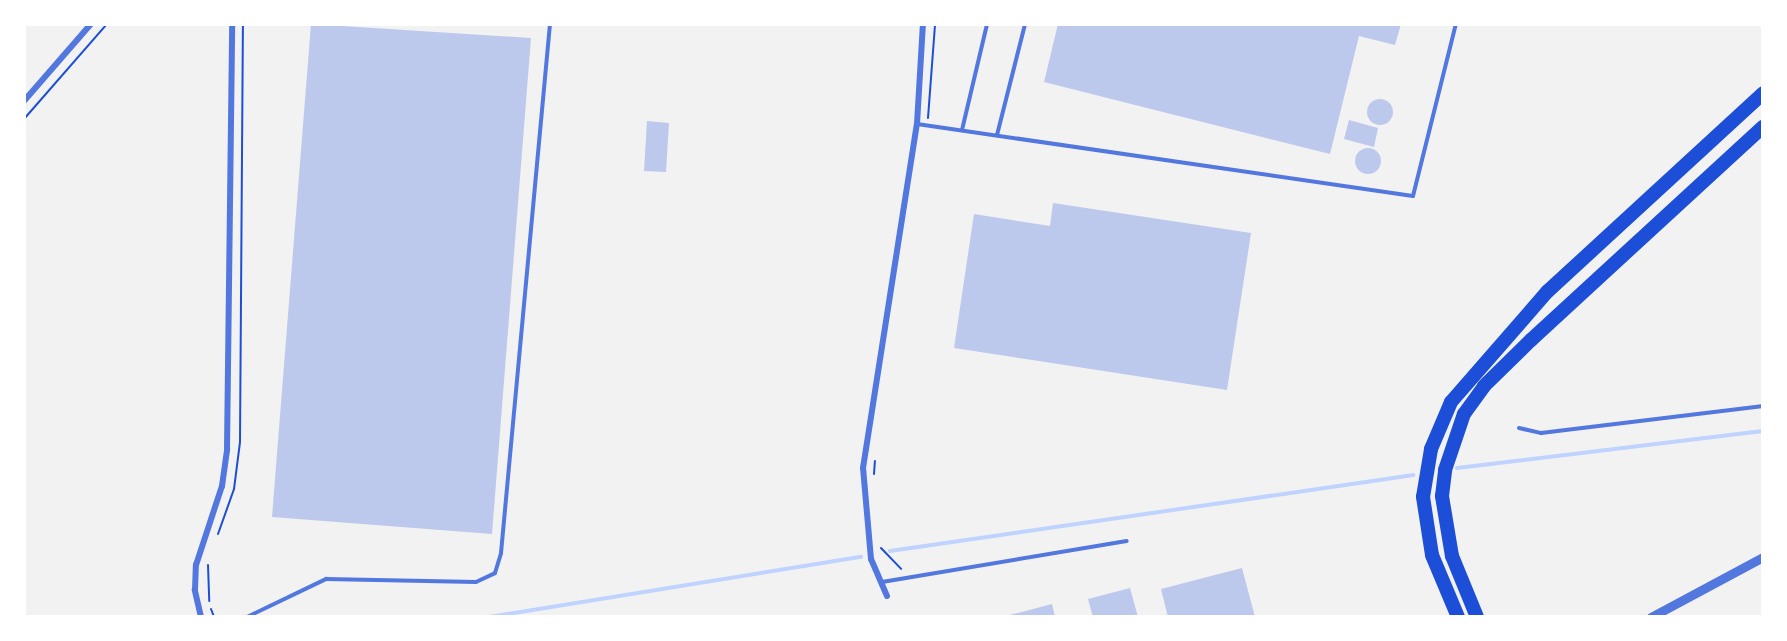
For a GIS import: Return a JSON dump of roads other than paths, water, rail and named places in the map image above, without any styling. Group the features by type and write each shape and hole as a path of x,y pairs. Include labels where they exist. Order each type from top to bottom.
{"highway":[{"path":"1458,617 1432,555 1423,497 1431,449 1451,402 1548,291 1763,93"},
{"path":"1477,617 1452,556 1442,496 1444,470 1464,414 1484,386 1531,340 1763,127"}],"street":[{"path":"24,101 91,24"},
{"path":"201,617 195,590 196,565 222,486 227,449 232,24"},
{"path":"887,596 871,559 865,524 863,468 916,124 923,24"},
{"path":"1651,617 1763,557"}],"lane":[{"path":"247,617 326,579 476,582 495,573 502,542 550,24"},
{"path":"962,129 987,24"},
{"path":"997,135 1025,24"},
{"path":"916,124 1413,196 1456,24"},
{"path":"1519,428 1541,433 1763,406"},
{"path":"881,582 1126,541"}],"waterway":[{"path":"1457,468 1763,431"},
{"path":"890,551 1414,475"},
{"path":"489,617 861,557"}]}
